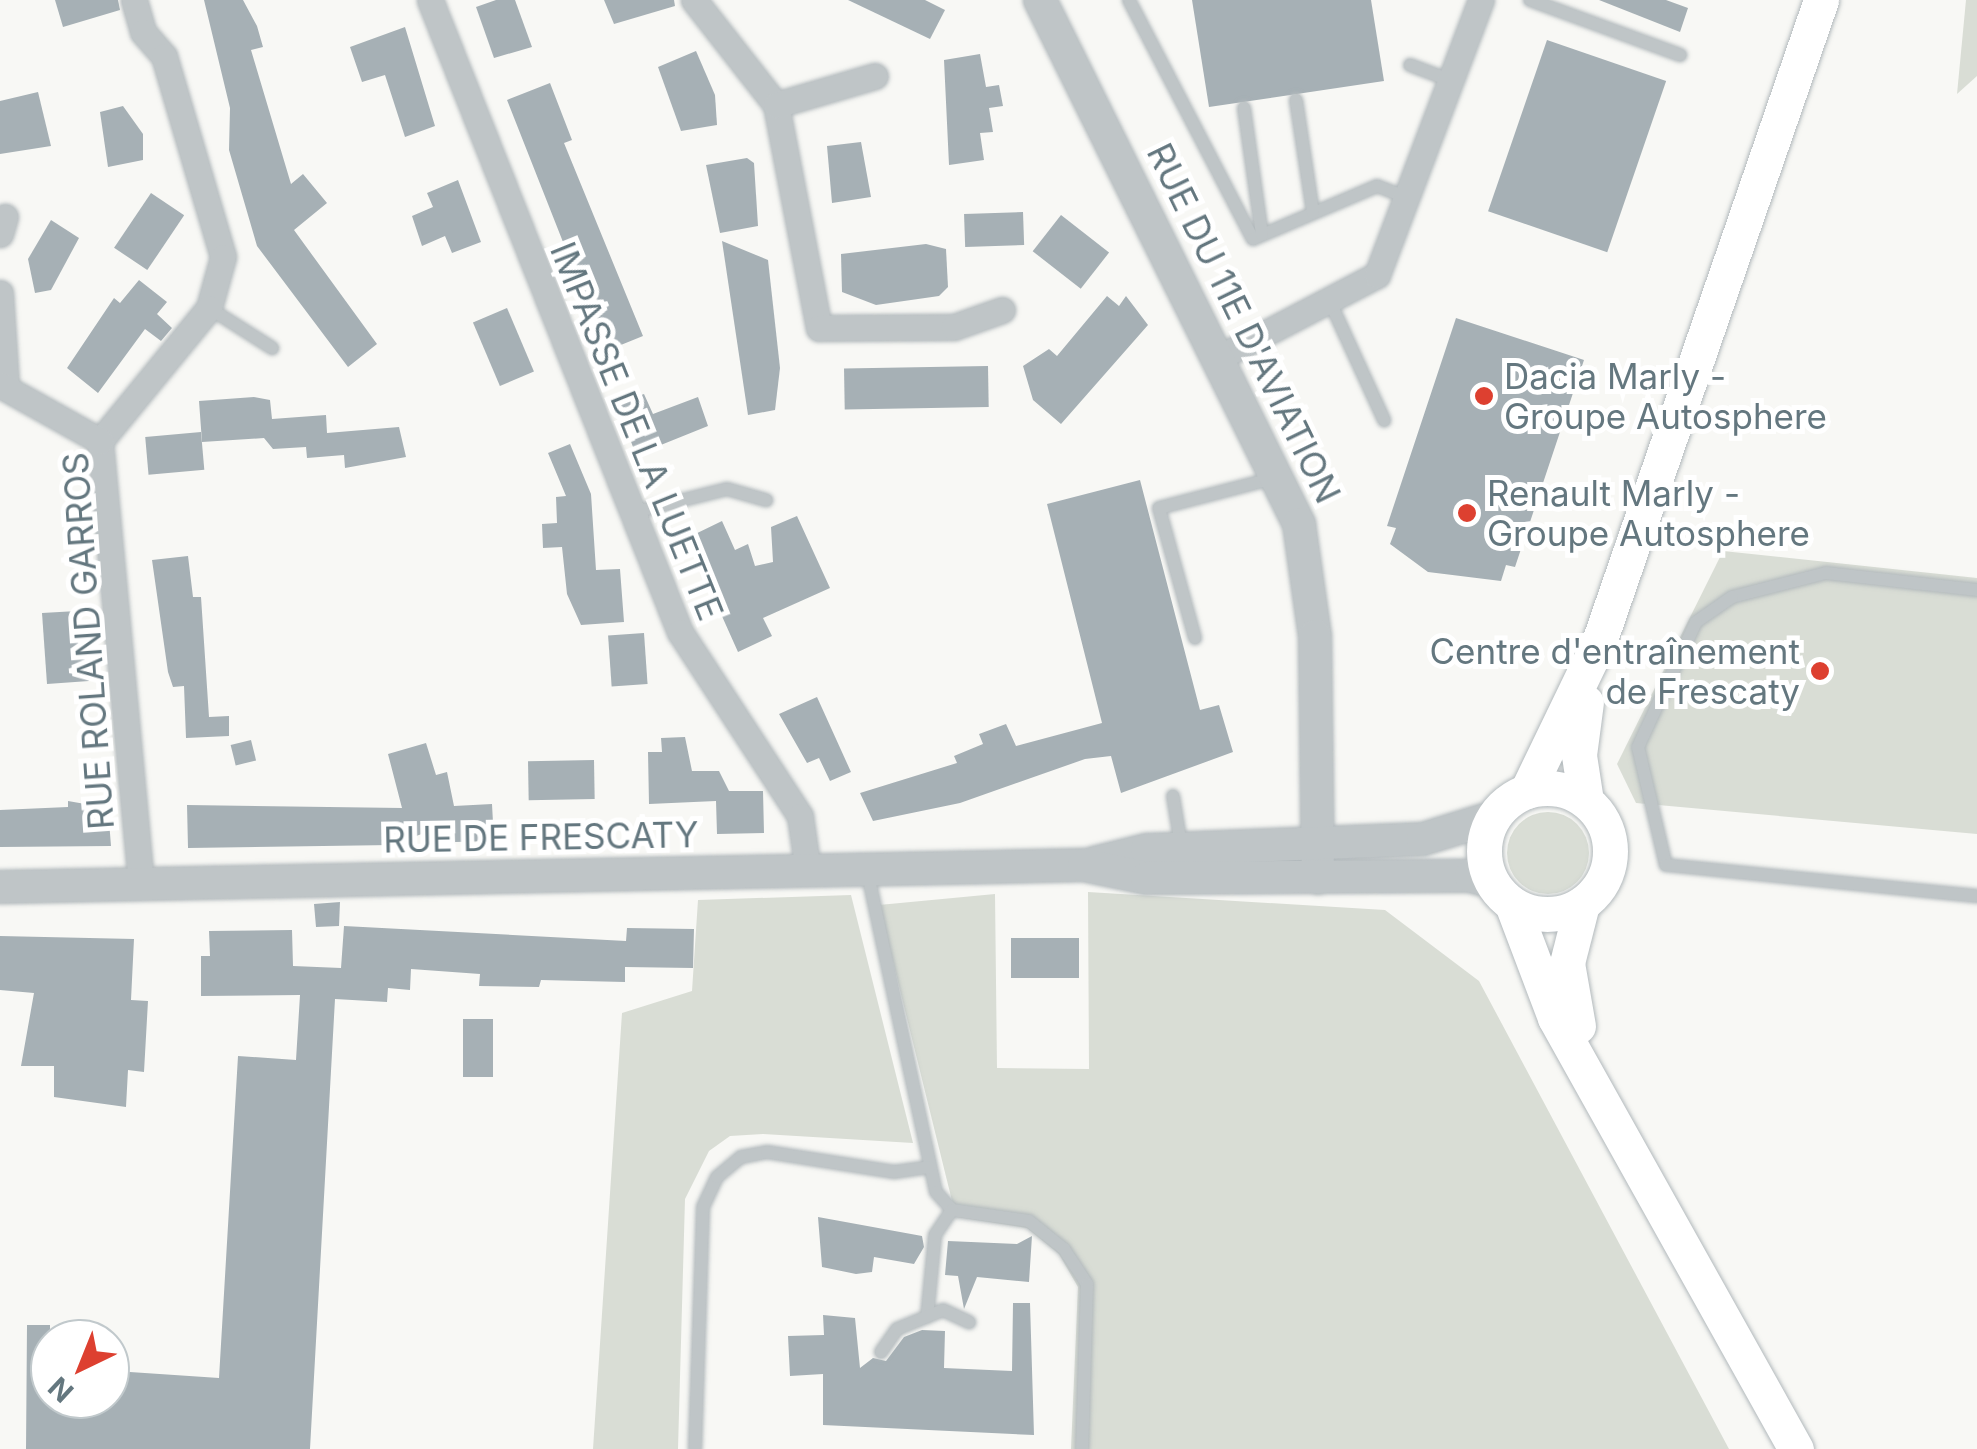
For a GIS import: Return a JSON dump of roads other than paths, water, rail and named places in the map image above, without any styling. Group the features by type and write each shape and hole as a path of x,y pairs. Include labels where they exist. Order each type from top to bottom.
{"main road":[{"path":"1796,1449 1606,1102 1555,1018 1484,852 1494,817 1527,791 1598,642 1822,0"},
{"path":"1598,642 1579,755 1586,801 1609,834 1611,854 1607,874 1582,904 1566,963 1574,1016 1606,1102"},
{"path":"1527,791 1548,788 1586,801"},
{"path":"1502,893 1547,915 1582,904"}],"street":[{"name":"RUE ROLAND GARROS","path":"134,0 144,32 164,56 220,240 222,275 209,308 100,441 141,884"},
{"name":"IMPASSE DE LA LUETTE","path":"430,0 628,514 696,662 800,816 808,871"},
{"path":"694,0 776,106 819,328 954,327 1002,310"},
{"name":"RUE DU 11E D'AVIATION","path":"1040,0 1281,476 1310,574 1318,878"},
{"path":"1222,356 1331,304 1378,275 1411,199 1481,0"},
{"path":"776,106 875,76"},
{"path":"0,294 3,385 100,441"},
{"name":"RUE DE FRESCATY","path":"0,887 1182,863 1318,844 1422,839 1494,817"},
{"name":"RUE DE FRESCATY","path":"1182,863 1318,878 1471,876 1502,893"}],"lane":[{"path":"1129,0 1253,238 1377,186 1411,199"},
{"path":"1530,0 1565,6 1680,54"},
{"path":"1410,64 1452,81"},
{"path":"1296,100 1313,213"},
{"path":"1244,108 1262,235"},
{"path":"1331,304 1384,420"},
{"path":"209,308 272,348"},
{"path":"1195,638 1160,508 1281,476"},
{"path":"628,514 728,489 766,500"},
{"path":"1977,590 1826,573 1712,606 1680,653 1638,747 1666,865 1977,896"},
{"path":"1173,796 1182,863"},
{"path":"867,870 929,1168 952,1210"},
{"path":"695,1449 702,1207 717,1178 741,1156 767,1152 894,1172 929,1168"},
{"path":"927,1316 935,1236 952,1210"},
{"path":"952,1210 1030,1222 1064,1249 1087,1284 1082,1449"},
{"path":"881,1352 897,1329 942,1310 969,1322"}],"place":[{"name":"Dacia Marly - Groupe Autosphere","path":"1484,396"},
{"name":"Renault Marly - Groupe Autosphere","path":"1467,513"},
{"name":"Centre d'entraînement de Frescaty","path":"1820,671"}]}
